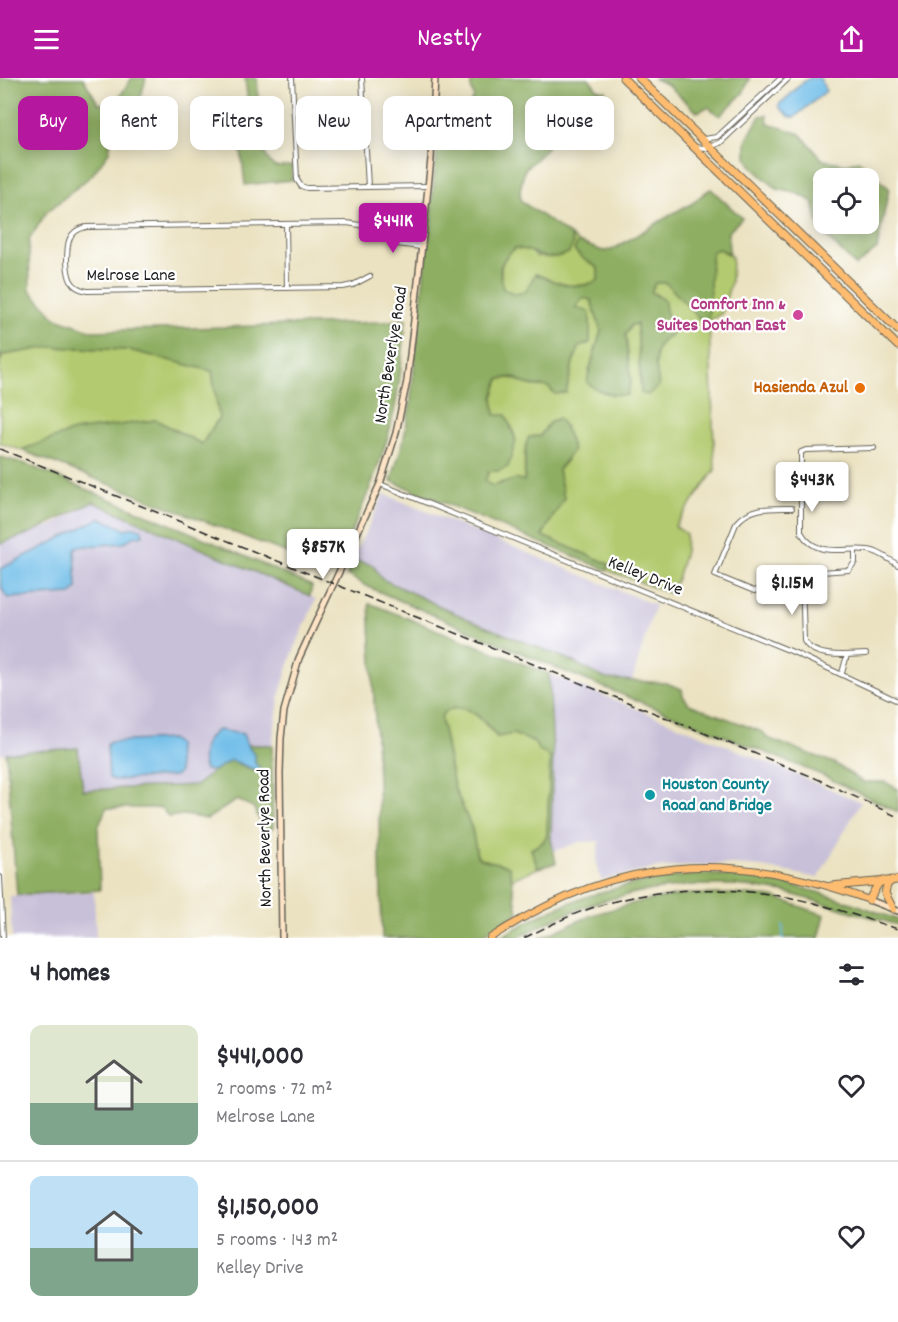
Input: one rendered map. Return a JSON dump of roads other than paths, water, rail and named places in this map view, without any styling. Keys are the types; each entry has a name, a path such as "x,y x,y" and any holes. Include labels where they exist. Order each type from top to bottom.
{"highway":[{"path":"623,78 898,346"},
{"path":"639,78 898,330"},
{"path":"831,886 892,880"},
{"path":"869,900 878,884 892,880"},
{"path":"892,880 887,885 885,893 896,910"}],"main road":[{"path":"490,938 560,898 607,881 643,872 691,867 742,868 795,876 869,900"}],"street":[{"path":"292,78 297,180 301,186 305,188 428,186"},
{"path":"362,78 368,187"},
{"name":"North Beverlye Road","path":"282,938 280,752 286,705 303,651 380,484 396,433 404,396 422,245 435,78"},
{"path":"702,139 712,140 717,137 781,78"},
{"path":"694,147 711,148 720,143 789,78"},
{"path":"720,143 720,156"},
{"name":"Melrose Lane","path":"370,276 346,287 84,291 75,287 69,279 67,247 73,233 86,227 351,223 398,240 422,245"},
{"path":"286,224 287,288"},
{"path":"874,448 801,452 801,529 803,535 823,550 872,550 898,565"},
{"name":"Kelley Drive","path":"380,484 842,673 898,701"},
{"path":"766,588 754,591 715,575 736,524 741,518 762,508 792,508"},
{"path":"855,550 855,562 849,570 807,573 802,577 804,643 831,655 867,654"},
{"path":"842,673 847,655"},
{"path":"0,877 3,938"},
{"path":"869,900 896,910"}],"water":[{"path":"810,78 820,78 826,91 795,117 790,117 779,107 779,104"},
{"path":"100,518 125,529 135,527 142,530 143,535 133,537 124,543 77,547 75,551 77,588 72,594 8,598 5,595 1,585 0,569"},
{"path":"218,730 243,734 255,756 255,763 260,769 258,771 231,760 213,771 205,770 204,747 213,733"},
{"path":"171,739 177,744 179,773 175,776 114,780 109,778 107,745 110,742"}],"waterway":[{"path":"783,925 783,938"}],"railway":[{"path":"0,449 813,777 898,817"},
{"path":"524,938 570,916 610,903 658,893 707,890 731,890 810,902 898,929"}],"place":[{"name":"Comfort Inn & Suites Dothan East","path":"798,315"},
{"name":"Hasienda Azul","path":"860,388"},
{"name":"Houston County Road and Bridge","path":"650,795"}]}
